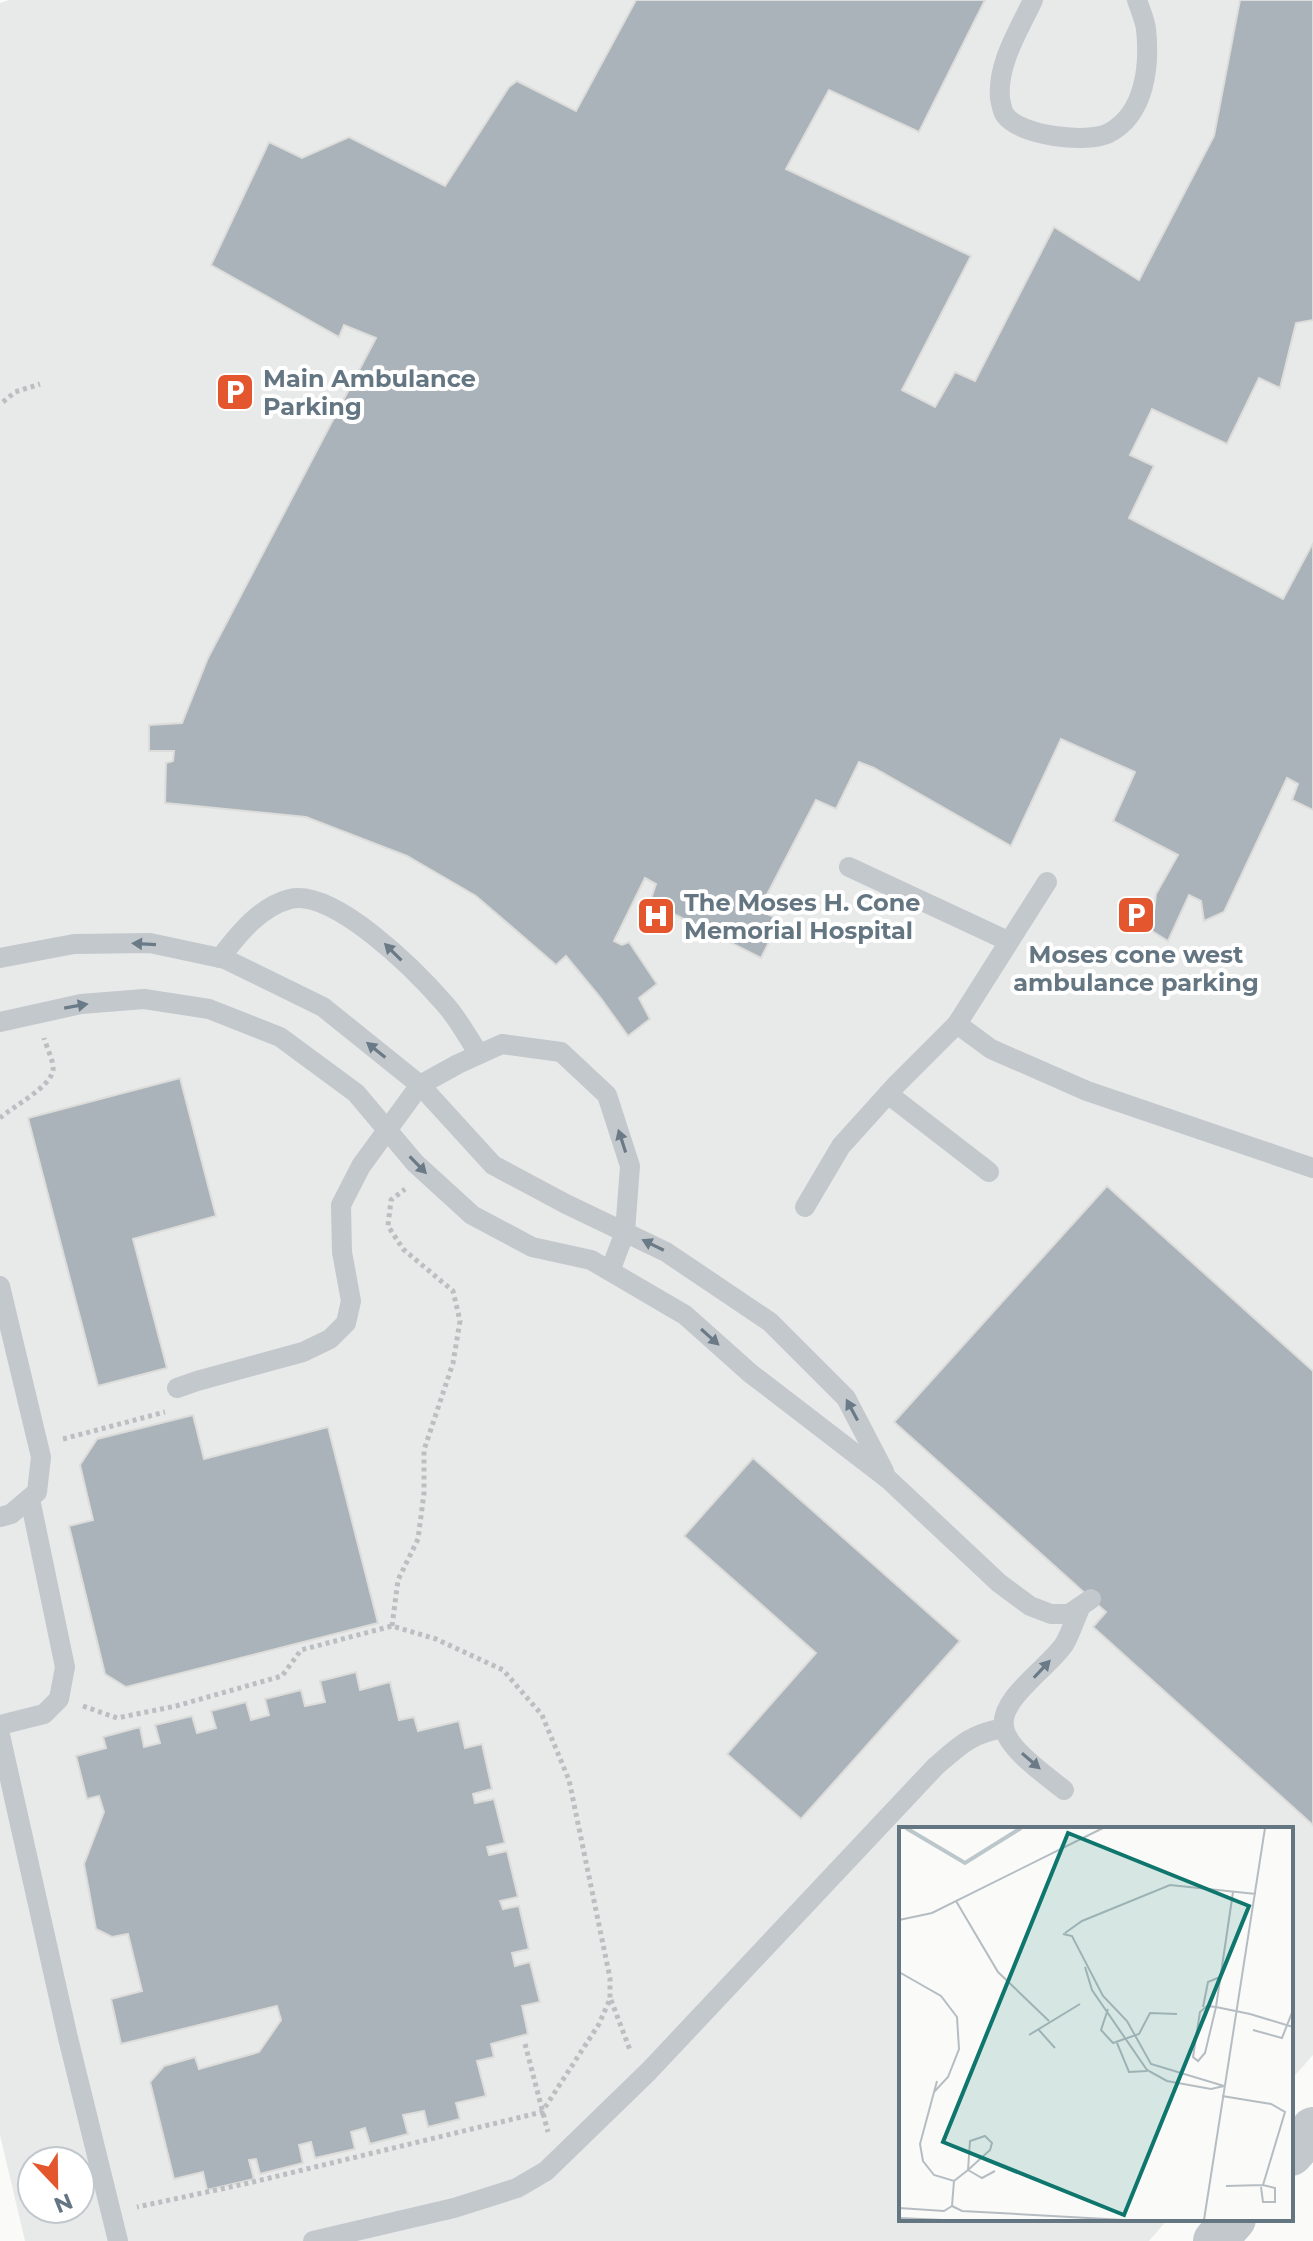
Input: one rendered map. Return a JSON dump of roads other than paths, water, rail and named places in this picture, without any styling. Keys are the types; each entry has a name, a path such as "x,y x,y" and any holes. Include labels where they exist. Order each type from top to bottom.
{"street":[{"path":"1293,2152 1313,2129"},
{"path":"1215,2241 1232,2221"}],"lane":[{"path":"1033,0 1002,66 1000,96 1004,114 1019,127 1069,139 1108,133 1132,114 1146,72 1146,27 1137,0"},
{"path":"849,867 1008,941"},
{"path":"805,1207 841,1146 957,1024 1047,882"},
{"path":"220,958 255,918 271,907 288,899 299,898 328,905 383,942 446,1005 479,1054"},
{"path":"0,958 74,944 150,943 220,958 323,1007 420,1085 493,1165 666,1252 770,1322 846,1398 888,1479"},
{"path":"0,1022 81,1004 144,999 209,1009 280,1037 356,1093 425,1173 472,1215 532,1247 591,1260 685,1315 750,1373 888,1479 999,1583 1030,1606 1051,1614 1069,1614 1085,1603 1065,1643 1014,1698 1006,1712 1004,1728 1014,1747 1064,1790"},
{"path":"957,1024 991,1049 1087,1091 1313,1168"},
{"path":"177,1388 303,1352 330,1339 346,1323 351,1301 342,1252 341,1205 361,1166 420,1085 502,1044 561,1052 607,1095 630,1166 625,1232 610,1271"},
{"path":"888,1094 989,1172"},
{"path":"0,1286 41,1457 37,1492 11,1514 0,1517"},
{"path":"0,1725 44,1714 59,1699 65,1667 30,1499"},
{"path":"313,2241 454,2208 517,2188 546,2171 641,2078 935,1767 961,1744 981,1732 1004,1728"},
{"path":"0,1735 68,2038 118,2241"}],"place":[{"name":"Main Ambulance Parking","path":"235,392"},
{"name":"Moses cone west ambulance parking","path":"1136,915"},
{"name":"The Moses H. Cone Memorial Hospital","path":"656,916"}]}
